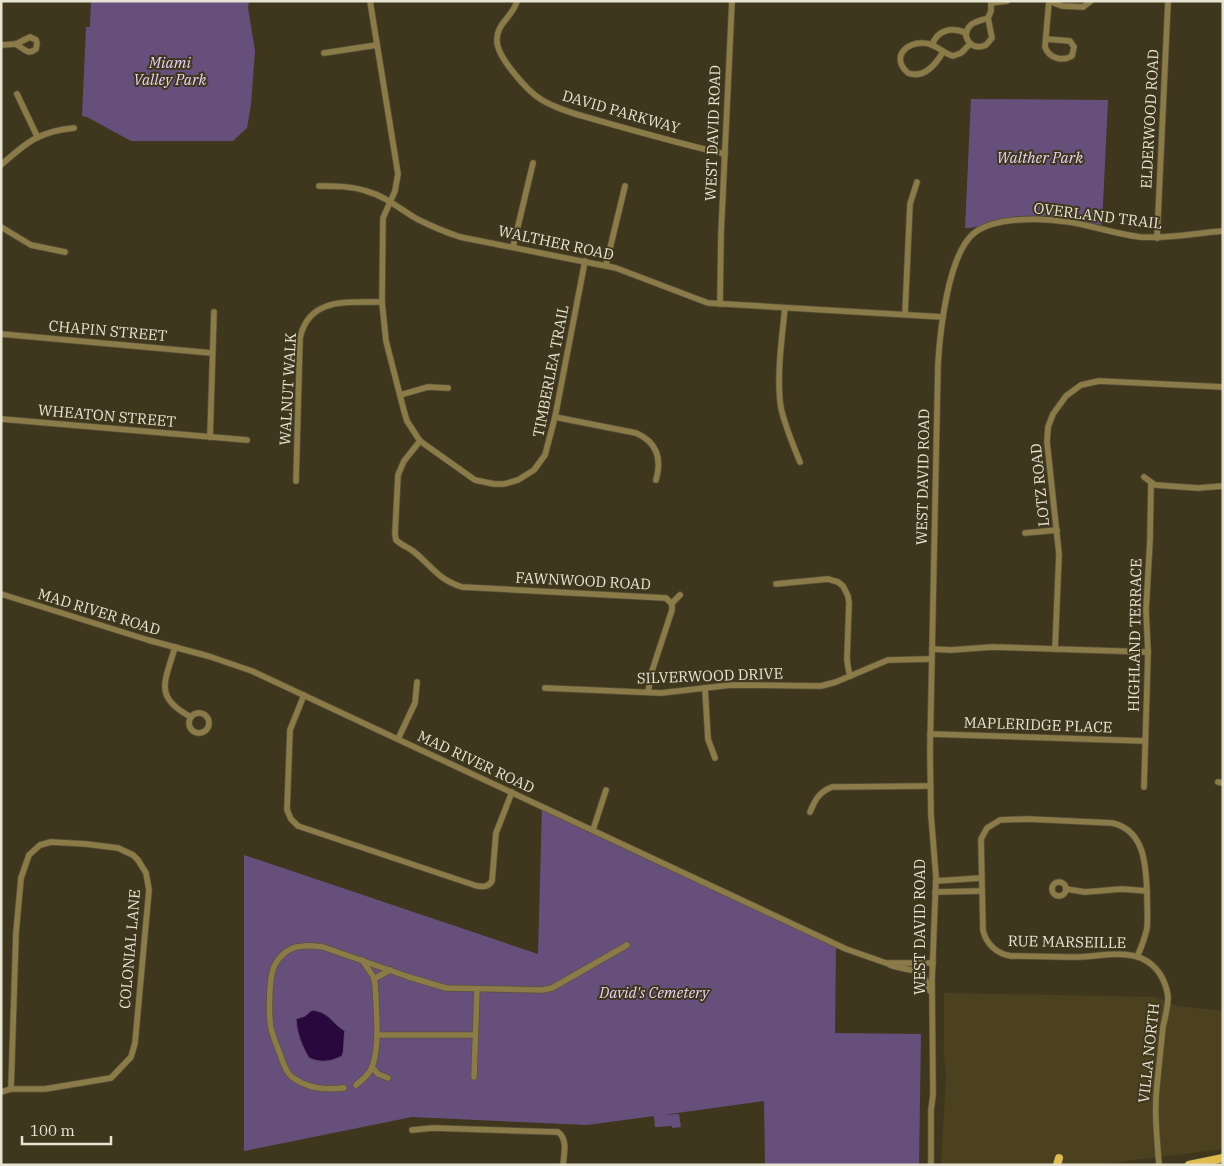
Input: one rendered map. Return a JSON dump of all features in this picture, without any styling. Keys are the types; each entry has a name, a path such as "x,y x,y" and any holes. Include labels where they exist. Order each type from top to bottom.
{"main road":[{"path":"1189,1165 1223,1158"}],"street":[{"name":"TIMBERLEA TRAIL","path":"370,1 398,165 397,182 384,218 382,231 382,302 386,341 407,421 420,441 475,480 484,483 504,484 525,476 540,463 549,447 585,261"},
{"name":"DAVID PARKWAY","path":"517,1 513,10 499,28 497,44 503,58 536,96 550,104 581,116 725,154"},
{"name":"WEST DAVID ROAD","path":"720,304 732,1"},
{"path":"988,18 970,25 966,33 970,44 982,47 990,42 992,33 988,18 991,2 1007,1"},
{"path":"1046,39 1070,41 1074,47 1072,56 1062,59 1050,55 1046,49 1046,39 1049,1 1062,6 1084,7 1091,1"},
{"name":"ELDERWOOD ROAD","path":"1158,238 1168,1"},
{"path":"932,45 935,37 944,31 956,29 966,33"},
{"path":"943,52 935,65 926,71 914,74 904,70 899,60 904,50 911,45 920,43 932,45 949,55 957,55 970,44"},
{"path":"1,45 16,44"},
{"path":"324,53 377,44"},
{"path":"17,94 37,136"},
{"path":"1,165 22,146 37,136 53,130 74,128"},
{"path":"513,247 533,163"},
{"path":"905,314 910,204 917,182"},
{"name":"WALTHER ROAD","path":"319,186 338,186 375,194 390,201 415,218 460,237 606,266 629,272 699,300 720,304"},
{"path":"606,266 624,186"},
{"name":"OVERLAND TRAIL","path":"943,317 960,252 975,233 985,227 1010,221 1044,220 1069,222 1138,236 1158,238 1223,231"},
{"path":"1,227 31,244 65,252"},
{"name":"WALNUT WALK","path":"296,481 300,338 304,325 314,313 328,305 382,302"},
{"path":"720,304 943,317"},
{"path":"785,308 780,360 780,398 785,422 800,462"},
{"path":"210,437 214,312"},
{"name":"WEST DAVID ROAD","path":"931,1165 933,963 936,881 930,786 930,734 938,364 943,317"},
{"name":"CHAPIN STREET","path":"1,334 212,353"},
{"name":"LOTZ ROAD","path":"1054,649 1059,569 1047,435 1053,414 1066,396 1081,386 1099,380 1223,387"},
{"path":"400,395 428,387 448,388"},
{"path":"555,417 643,436 654,446 658,456 656,480"},
{"name":"WHEATON STREET","path":"1,419 247,440"},
{"name":"FAWNWOOD ROAD","path":"420,441 404,461 398,475 395,538 399,544 413,551 436,574 458,585 470,588 662,597 672,603"},
{"path":"1144,478 1151,484 1198,488 1223,486"},
{"name":"HIGHLAND TERRACE","path":"1144,787 1148,652 1146,610 1151,484"},
{"path":"1025,533 1057,530"},
{"path":"776,584 828,579 838,582 843,586 848,596 847,659 850,676"},
{"name":"MAD RIVER ROAD","path":"1,594 237,666 304,695 867,958 886,963 933,963"},
{"path":"648,692 652,671 672,610 672,603 680,595"},
{"path":"932,649 951,650 992,647 1148,652"},
{"path":"174,648 166,678 165,694 177,709 191,717"},
{"name":"SILVERWOOD DRIVE","path":"545,688 674,692 743,685 820,686 836,682 888,660 932,659"},
{"path":"398,739 415,703 417,682"},
{"path":"705,688 708,739 715,758"},
{"path":"304,695 290,730 287,810 293,822 305,829 477,886 488,886 492,881 496,833 512,792"},
{"name":"MAPLERIDGE PLACE","path":"930,734 1145,741"},
{"path":"810,812 815,799 832,787 930,786"},
{"path":"593,830 606,790"},
{"name":"RUE MARSEILLE","path":"1028,819 1112,823 1121,826 1131,833 1140,844 1147,870 1147,929 1137,957 1116,955 1082,957 1011,956 995,950 985,938 981,878 980,839 987,828 997,821 1028,819"},
{"name":"COLONIAL LANE","path":"1,1092 11,1089 45,1089 88,1081 106,1080 111,1078 131,1058 135,1043 149,890 143,866 133,855 125,850 102,846 51,842 40,845 26,860 21,878 14,958 14,1052 11,1089"},
{"path":"936,881 981,878"},
{"path":"1066,889 1085,892 1147,891"},
{"path":"935,892 981,891"},
{"path":"344,1088 323,1090 291,1076 282,1060 271,1031 271,978 273,968 278,960 290,949 313,946 323,947 446,988 542,990 552,988 627,945"},
{"name":"VILLA NORTH","path":"1137,957 1146,961 1160,972 1168,998 1157,1086 1156,1146 1158,1165"},
{"path":"356,1085 369,1073 372,1066 377,1035 374,979 362,960"},
{"path":"886,963 896,967 917,970 922,973 927,980 933,998"},
{"path":"374,979 390,970"},
{"path":"474,1077 477,989"},
{"path":"377,1035 475,1035"},
{"path":"372,1066 378,1074 388,1078"},
{"path":"412,1130 433,1128 558,1132 564,1140 564,1165"}],"shaded area":[{"path":"944,993 1156,997 1177,1006 1223,1011 1223,1149 1105,1165 941,1165 946,1077"},
{"path":"312,1010 327,1015 345,1031 342,1056 326,1061 309,1058 300,1040 296,1019 305,1016"}],"green space":[{"name":"Miami Valley Park","path":"91,1 249,1 248,8 255,51 247,128 233,141 131,141 82,116 86,27 90,27"},
{"name":"Walther Park","path":"971,99 1108,100 1102,225 1054,217 1018,216 965,228"},
{"name":"David's Cemetery","path":"542,806 836,945 835,1033 921,1034 919,1165 765,1165 764,1101 663,1115 679,1114 681,1127 672,1128 672,1126 655,1127 654,1116 587,1125 412,1117 244,1151 244,855 538,954"}]}
